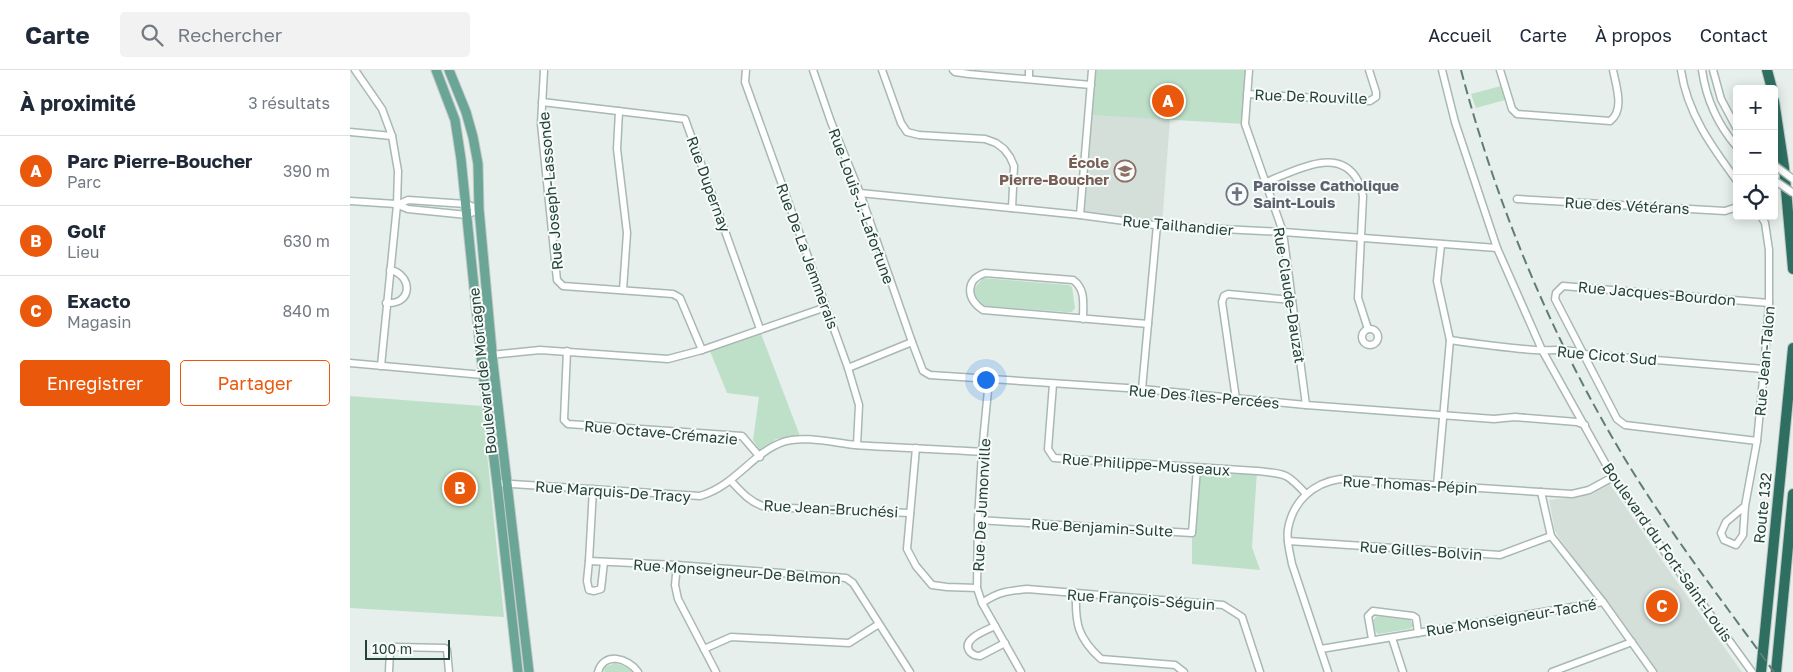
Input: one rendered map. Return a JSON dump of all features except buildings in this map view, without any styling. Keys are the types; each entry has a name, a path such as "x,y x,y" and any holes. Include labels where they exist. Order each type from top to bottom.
{"highway":[{"path":"1767,70 1771,85"},
{"path":"1778,127 1784,167 1793,269"},
{"name":"Route 132","path":"1755,672 1793,348"},
{"name":"Route 132","path":"1776,672 1793,494"},
{"path":"1787,556 1793,530"}],"main road":[{"name":"Boulevard de Mortagne","path":"436,70 455,120 462,159 480,356 497,483 518,672"},
{"name":"Boulevard de Mortagne","path":"449,70 474,137 478,164 479,209 492,355 529,672"}],"street":[{"path":"355,70 382,109 392,136 398,172 398,205 386,303 381,366"},
{"name":"Rue Joseph-Lassonde","path":"544,70 541,124 557,280 563,286 673,294 680,298 702,350"},
{"name":"Rue De La Jemmerais","path":"746,70 746,82 860,406 857,445"},
{"name":"Rue Louis-J.-Lafortune","path":"813,70 831,122 860,193 912,342"},
{"path":"882,70 902,124 907,132 985,139 996,143 1004,149 1014,166 1012,208"},
{"path":"953,70 954,72 968,74 1091,84"},
{"path":"1008,70 1008,78"},
{"path":"1028,80 1029,70"},
{"path":"1080,215 1092,70"},
{"name":"Rue Claude-Dauzat","path":"1250,70 1245,124 1283,232 1306,405"},
{"name":"Rue De Rouville","path":"1247,94 1370,101 1376,97 1376,92 1369,70"},
{"name":"Boulevard du Fort-Saint-Louis","path":"1442,70 1455,122 1497,248 1542,350 1613,477 1662,548 1755,672"},
{"path":"1500,70 1512,109 1516,114 1610,121 1616,116 1619,108 1613,70"},
{"path":"1681,70 1684,90 1698,124 1733,175"},
{"path":"1702,70 1706,91 1713,109 1733,141"},
{"path":"1713,70 1720,99 1733,122"},
{"name":"Rue Dupernay","path":"542,102 686,119 760,329"},
{"path":"619,111 618,149 627,233 623,290"},
{"path":"350,132 392,136"},
{"path":"1266,182 1320,162 1344,165 1358,180 1363,196 1358,298 1368,329"},
{"path":"1778,168 1793,179"},
{"path":"1778,183 1793,193"},
{"name":"Rue Tailhandier","path":"860,193 1080,215 1156,225 1283,232 1497,248"},
{"name":"Rue des Vétérans","path":"1517,199 1725,211 1733,208"},
{"path":"398,205 408,200 466,204 479,209"},
{"path":"350,202 398,205 408,209 467,215 479,209"},
{"name":"Rue Jean-Talon","path":"1745,506 1726,522 1721,533 1724,540 1736,544 1744,535 1745,506 1757,440 1769,303 1768,250 1766,224 1764,220"},
{"path":"1142,390 1156,225"},
{"path":"1437,486 1450,340 1437,281 1441,245"},
{"path":"386,303 402,301 406,294 404,276 397,271 390,270"},
{"path":"1083,319 1082,290 1073,280 985,273 974,280 970,288 971,299 982,310 1083,319 1148,324"},
{"name":"Rue Jacques-Bourdon","path":"1584,354 1555,299 1556,293 1563,286 1769,303"},
{"path":"1236,399 1222,302 1224,296 1228,294 1292,300"},
{"path":"480,356 540,350 668,359 702,350 826,307"},
{"name":"Rue Cicot Sud","path":"1450,340 1498,347 1573,350 1584,354 1764,369"},
{"path":"848,368 912,342"},
{"name":"Rue Des îles-Percées","path":"912,342 923,371 930,375 1142,390 1494,419 1515,417 1577,422 1584,425"},
{"name":"Rue Octave-Crémazie","path":"567,351 564,420 568,424 742,436 760,457"},
{"path":"1584,354 1617,419 1625,425 1757,440"},
{"path":"350,363 484,375"},
{"name":"Rue De Jumonville","path":"989,380 978,520 977,588 982,603 994,626 1021,672"},
{"name":"Rue Philippe-Musseaux","path":"1053,384 1048,449 1054,458 1285,474 1294,480 1306,494"},
{"name":"Rue Marquis-De Tracy","path":"497,483 700,496 711,493 731,481 773,447 784,442 798,440 982,452"},
{"path":"916,448 907,549 916,566 932,584 947,587 977,588"},
{"name":"Rue Benjamin-Sulte","path":"978,520 1192,533 1197,468"},
{"name":"Rue Thomas-Pépin","path":"1328,672 1292,564 1288,541 1288,530 1293,512 1306,494 1326,481 1340,479 1572,494 1589,490 1613,477"},
{"name":"Rue Jean-Bruchési","path":"731,481 746,497 765,507 910,513"},
{"path":"593,489 587,581 589,590 601,589 604,562"},
{"path":"1541,492 1552,536 1603,602 1653,672"},
{"name":"Rue Gilles-Bolvin","path":"1288,541 1500,555 1552,536"},
{"name":"Rue Monseigneur-De Belmon","path":"589,561 677,565 846,578 854,583 910,672"},
{"path":"677,565 675,585 678,599 716,672"},
{"name":"Rue François-Séguin","path":"982,603 995,594 1027,589 1223,605 1242,617 1260,672"},
{"path":"1076,594 1075,614 1079,630 1083,639 1101,659 1175,665 1184,672"},
{"name":"Rue Monseigneur-Taché","path":"1321,648 1372,639 1392,638 1603,602"},
{"name":"Rue Monseigneur-Taché","path":"1372,639 1368,616 1373,612 1413,616 1416,618 1418,633"},
{"path":"704,649 730,637 849,643 879,624"},
{"path":"994,626 972,638 968,648 970,652 980,656 1004,644"},
{"path":"1392,638 1403,672"},
{"path":"1552,672 1632,642"},
{"path":"389,672 390,651 394,647 445,648 447,650 449,672"},
{"path":"598,672 600,667 607,661 618,658 632,664 638,672"}],"shaded area":[{"name":"École Pierre-Boucher","path":"1089,115 1170,119 1162,226 1080,215"},
{"path":"1609,483 1742,672 1658,672 1560,539 1555,531 1549,500 1591,492"}],"green space":[{"path":"1092,70 1249,70 1245,124 1089,115"},
{"path":"1501,86 1505,100 1476,108 1471,94"},
{"path":"983,278 1069,285 1072,287 1075,308 1072,312 1066,312 986,306 977,300 974,289"},
{"path":"760,331 800,436 776,439 760,451 753,440 759,397 727,393 710,351"},
{"path":"350,396 482,406 504,617 350,608"},
{"path":"1197,468 1257,471 1252,547 1260,570 1192,564 1192,533"},
{"path":"1377,616 1410,620 1414,626 1409,629 1378,634 1375,631 1373,620"},
{"path":"615,663 628,667 633,672 604,672 605,667"}],"railway":[{"path":"1461,70 1475,120 1508,217 1547,312 1570,359 1619,449 1655,506 1774,672"}],"place":[{"name":"Parc Pierre-Boucher","path":"1168,101"},
{"name":"École Pierre-Boucher","path":"1125,171"},
{"name":"Paroisse Catholique Saint-Louis","path":"1237,194"},
{"name":"Golf","path":"460,488"},
{"name":"Exacto","path":"1662,606"}]}
